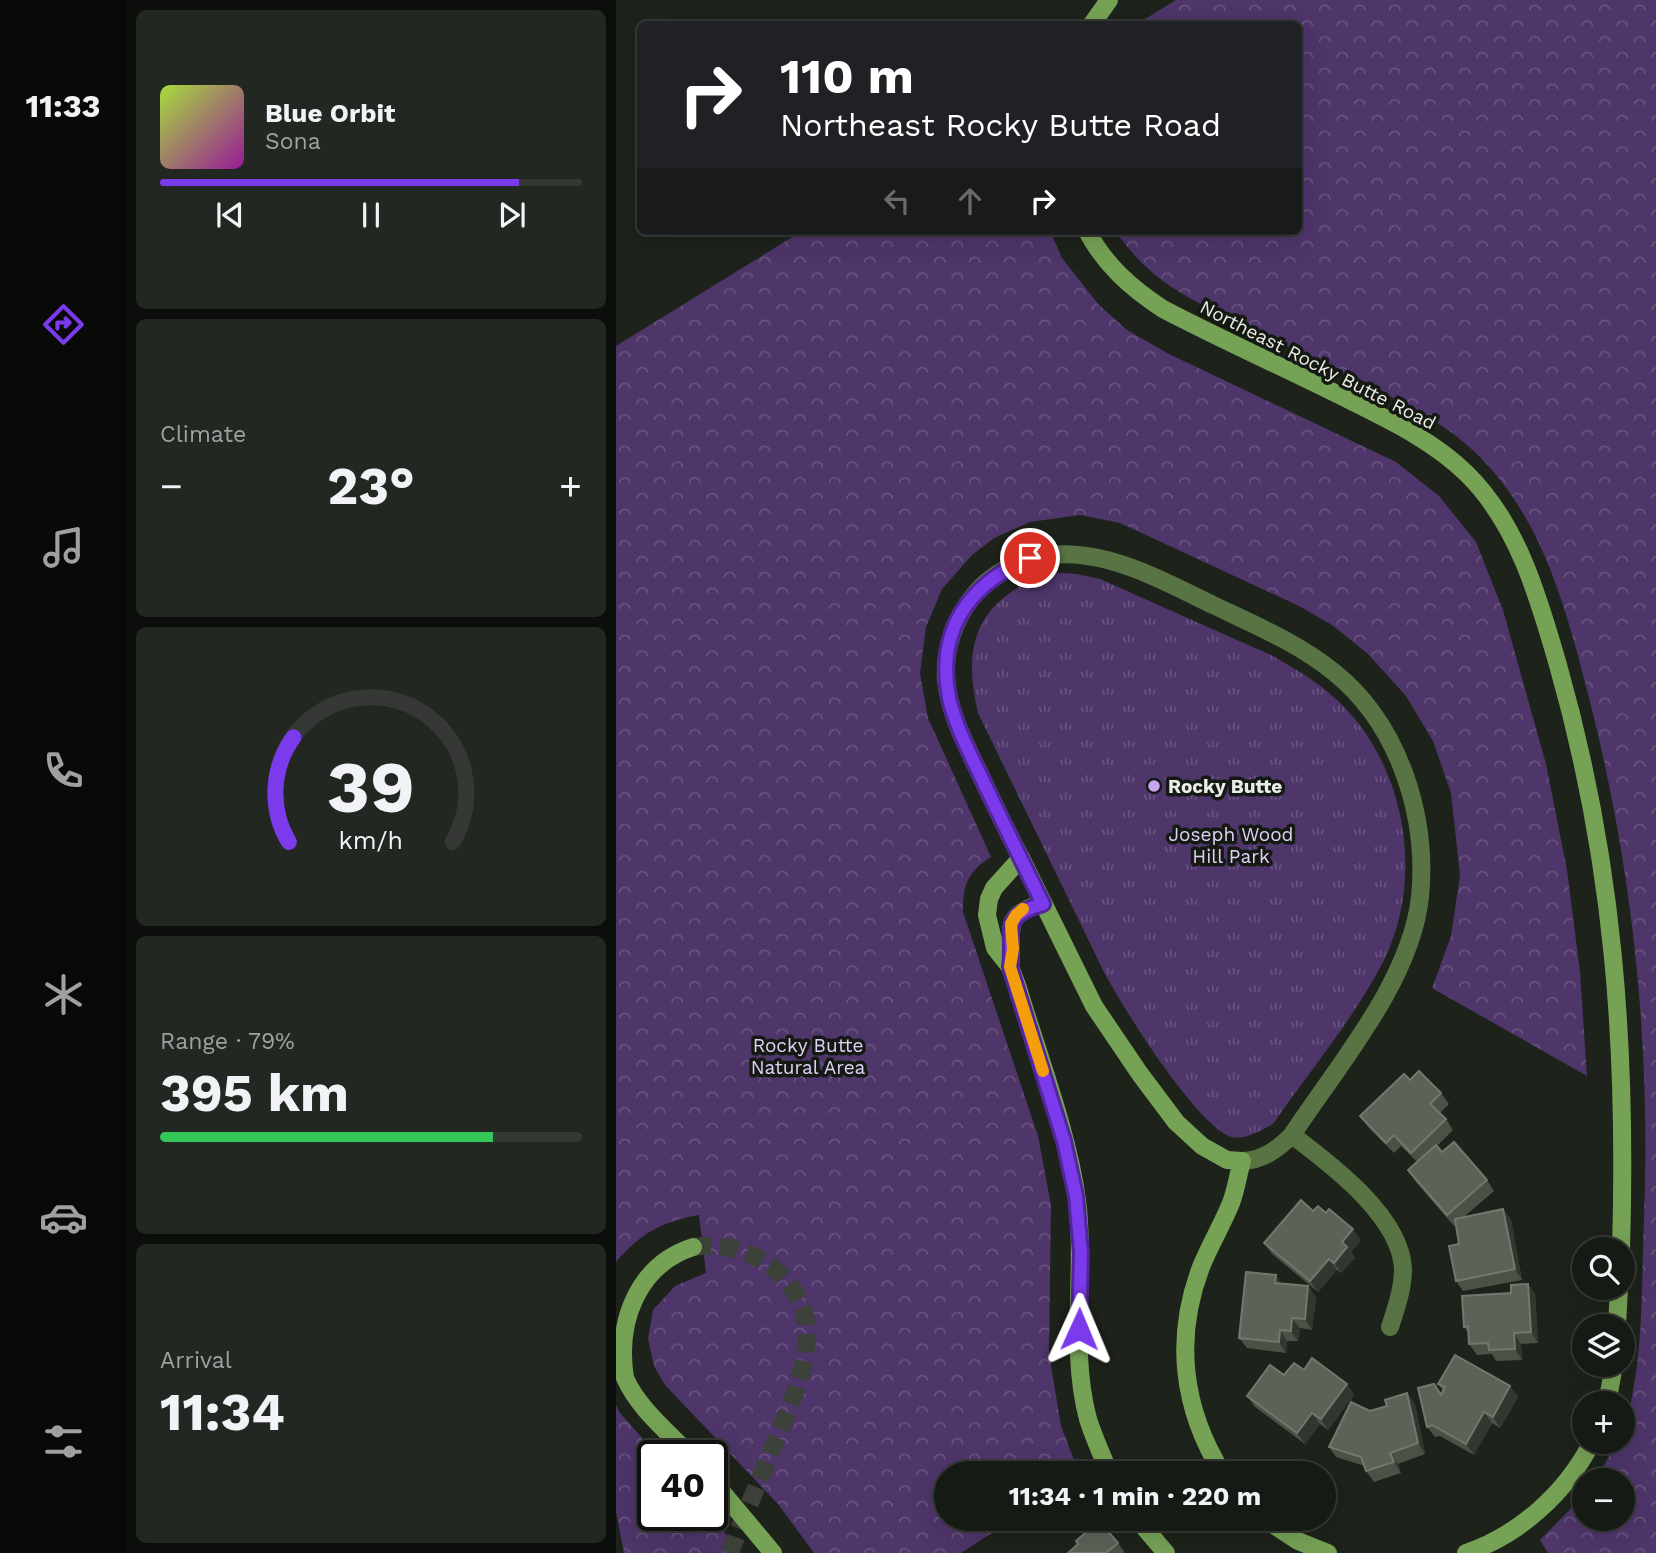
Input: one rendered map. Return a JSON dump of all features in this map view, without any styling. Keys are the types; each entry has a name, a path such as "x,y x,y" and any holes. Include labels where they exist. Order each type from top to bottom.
{"street":[{"path":"1094,21 1109,0"},
{"name":"Northeast Rocky Butte Road","path":"1090,235 1115,272 1163,309 1403,427 1435,447 1482,490 1519,551 1550,637 1568,699 1604,872 1622,1056 1621,1237"},
{"path":"1074,553 1111,561 1205,601 1288,642 1336,674 1357,695 1390,742 1410,793 1421,848 1420,901 1413,933 1392,982 1292,1135 1277,1150 1264,1157 1242,1161 1227,1160 1202,1146 1176,1122 1110,1033 1082,983 1021,858 962,735 950,699 946,679 950,639 957,621 979,588 1008,567 1030,558 1074,553"},
{"path":"1021,858 994,888 987,915 995,948 1010,967 1071,1168 1079,1222 1079,1329 1083,1392 1088,1418 1105,1461"},
{"path":"1010,967 1013,949 1011,924 1023,909 1043,904"},
{"path":"1292,1135 1349,1182 1369,1203 1393,1237 1403,1266 1402,1286 1390,1326"},
{"path":"1215,1461 1203,1440 1190,1403 1185,1359 1186,1331 1197,1280 1232,1200 1242,1161"},
{"path":"676,1440 632,1391 621,1362 618,1330 628,1300 645,1275 666,1259 693,1247"},
{"path":"1465,1553 1510,1532 1543,1506 1574,1471 1585,1454"},
{"path":"728,1499 773,1553"},
{"path":"1147,1531 1166,1553"},
{"path":"1283,1531 1298,1541 1328,1553"}],"green space":[{"path":"1176,0 1656,0 1656,1553 1548,1553 1540,1540 1572,1507 1572,1531 1635,1531 1635,1468 1603,1468 1610,1454 1635,1454 1635,1391 1633,1391 1642,1291 1645,1151 1641,1018 1627,886 1616,820 1603,755 1569,623 1545,558 1513,497 1492,470 1467,445 1441,425 1399,401 1172,288 1143,264 1118,235 1302,235 1302,21 1142,21"},
{"name":"Rocky Butte Natural Area","path":"796,235 1052,235 1062,258 1099,305 1127,330 1169,354 1396,462 1439,496 1476,542 1503,610 1546,764 1567,870 1580,972 1587,1076 1432,988 1451,936 1460,875 1451,793 1433,741 1406,696 1368,654 1332,625 1299,606 1120,523 1080,515 1030,522 994,538 972,555 942,589 926,627 920,673 928,718 991,857 976,868 968,880 963,912 1038,1136 1051,1205 1049,1354 1061,1426 1074,1461 934,1461 934,1531 995,1531 961,1553 814,1553 778,1504 728,1451 728,1440 717,1440 665,1385 654,1366 648,1339 653,1310 675,1286 706,1273 699,1215 653,1230 634,1243 616,1262 616,346"},
{"name":"Joseph Wood Hill Park","path":"1048,572 1100,579 1273,656 1302,673 1338,701 1367,735 1383,764 1395,796 1403,830 1405,864 1403,898 1396,931 1372,983 1345,1024 1273,1124 1254,1134 1232,1137 1217,1129 1181,1090 1143,1036 1104,972 978,713 972,664 974,644 981,626 991,610 1006,596"},
{"path":"616,1405 644,1440 637,1440 637,1531 723,1531 741,1553 624,1553 616,1512"}],"building":[{"path":"1419,1071 1441,1093 1430,1104 1446,1119 1411,1153 1394,1135 1386,1143 1360,1116 1404,1074 1410,1080"},
{"path":"1454,1142 1487,1180 1447,1215 1408,1170 1436,1145 1442,1152"},
{"path":"1301,1200 1313,1211 1318,1206 1326,1213 1329,1209 1353,1229 1342,1242 1347,1247 1334,1263 1329,1259 1310,1281 1264,1243"},
{"path":"1503,1209 1515,1269 1456,1281 1449,1246 1459,1244 1455,1219"},
{"path":"1246,1272 1276,1275 1275,1283 1308,1286 1305,1319 1292,1318 1291,1331 1280,1330 1279,1342 1239,1338"},
{"path":"1528,1284 1531,1332 1514,1333 1515,1349 1489,1350 1488,1343 1469,1344 1468,1326 1464,1327 1462,1296 1511,1293 1511,1285"},
{"path":"1455,1355 1510,1386 1493,1417 1484,1412 1466,1444 1432,1425 1427,1427 1418,1388 1434,1384 1441,1395 1445,1387 1438,1384"},
{"path":"1312,1358 1347,1384 1321,1419 1312,1413 1297,1433 1247,1396 1270,1365 1284,1375 1294,1363 1304,1370"},
{"path":"1407,1393 1418,1443 1390,1453 1394,1462 1366,1471 1361,1457 1329,1447 1351,1402 1370,1411 1387,1406 1385,1400"},
{"path":"1088,1531 1108,1531 1118,1543 1106,1553 1068,1553 1078,1544 1076,1541"}],"tunnel":[{"path":"693,1247 733,1248 769,1265 793,1290 806,1321 805,1355 797,1387 730,1553"}],"slow traffic":[{"path":"1023,909 1011,924 1013,949 1010,967 1043,1071"}],"place":[{"name":"Rocky Butte","path":"1154,786"}],"route":[{"path":"1030,558 993,577 979,588 967,603 950,639 946,679 954,716 962,735 1043,904 1023,909 1011,924 1013,949 1010,967 1071,1168 1081,1253 1079,1329"}]}
